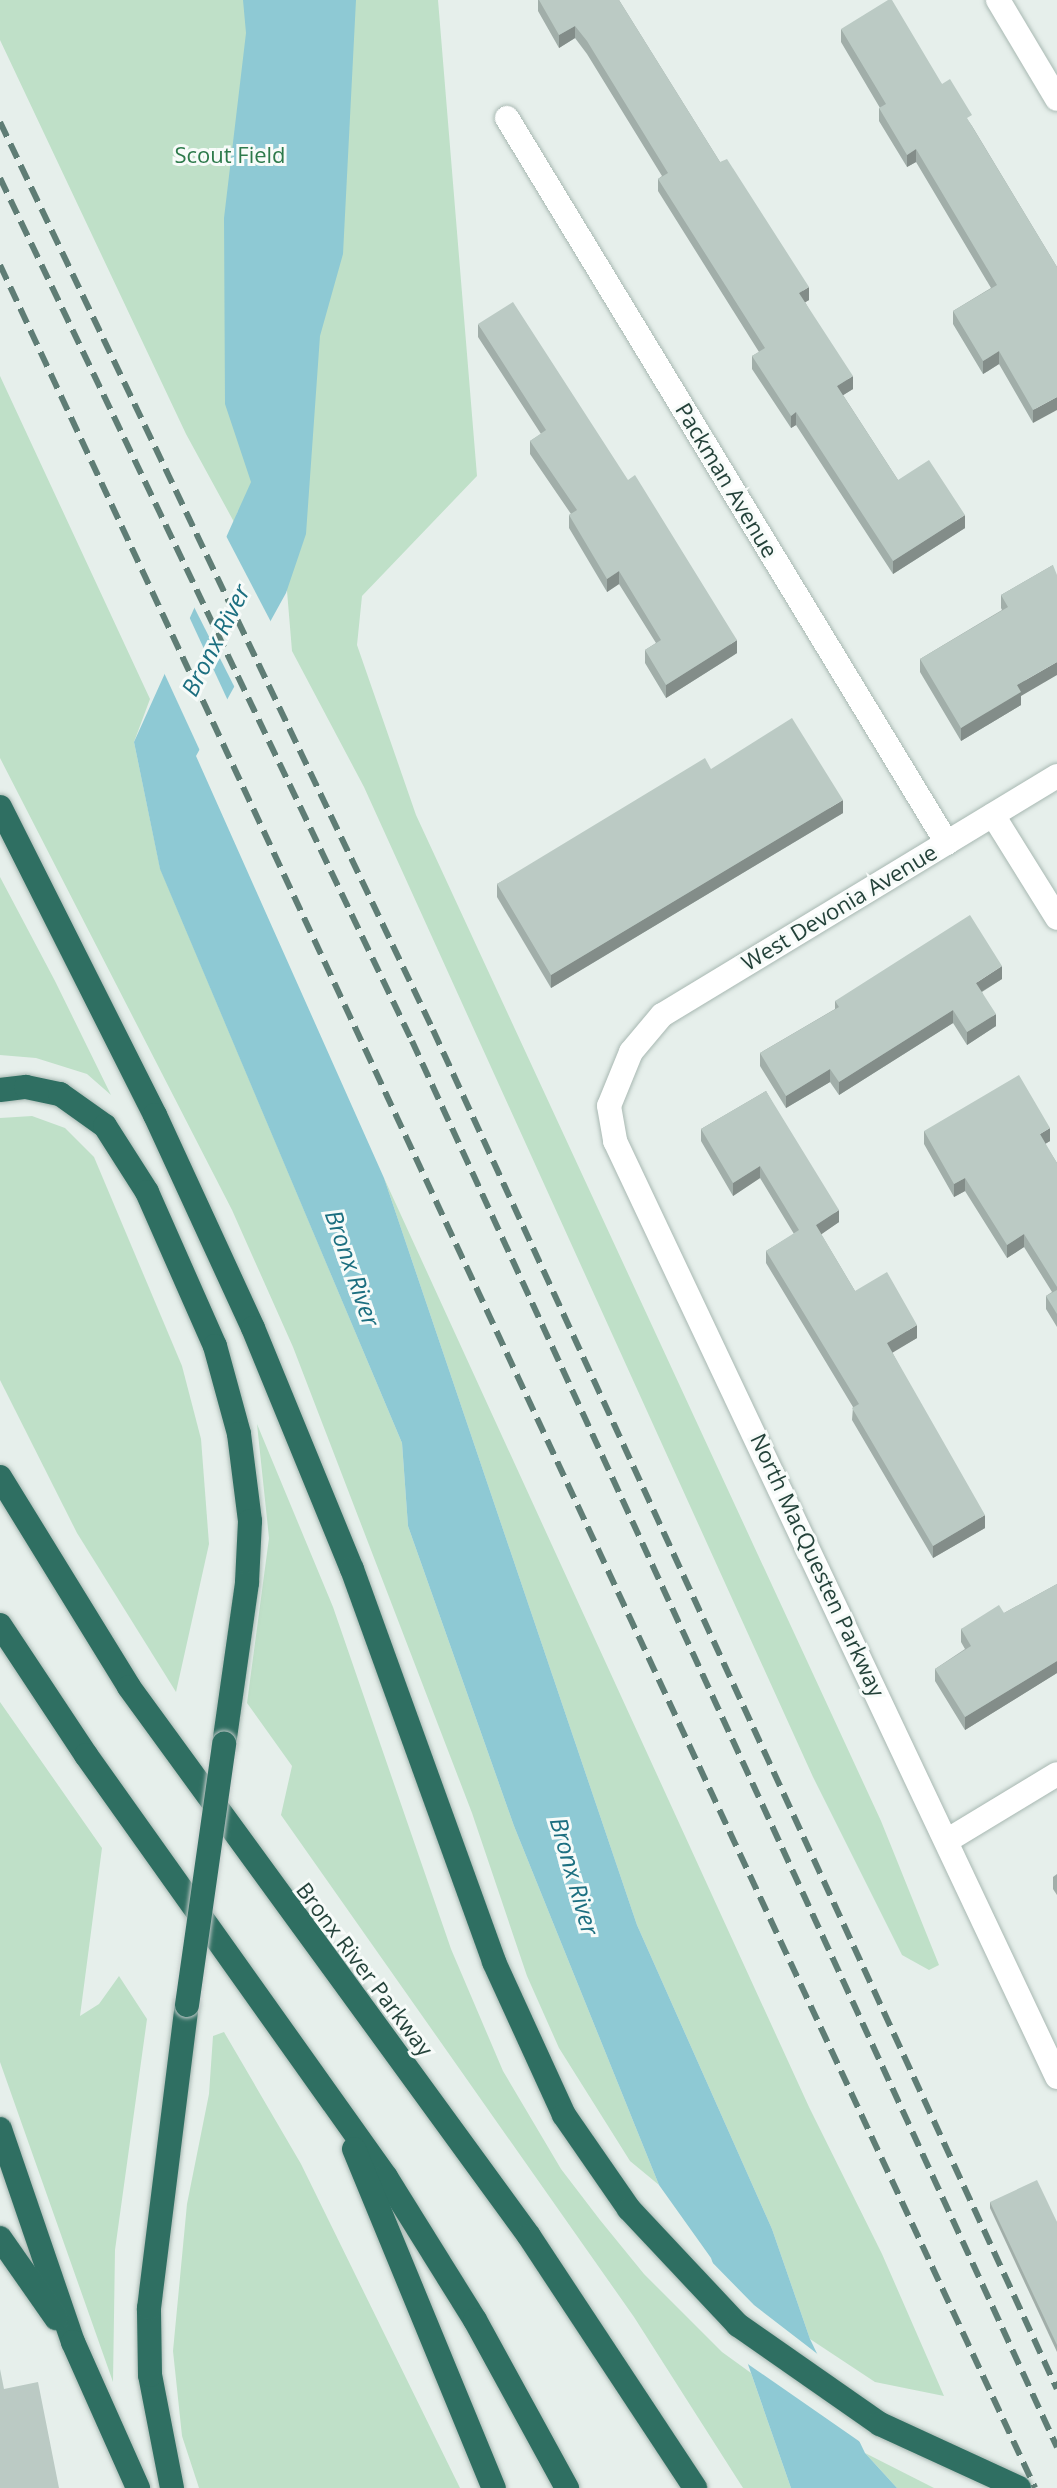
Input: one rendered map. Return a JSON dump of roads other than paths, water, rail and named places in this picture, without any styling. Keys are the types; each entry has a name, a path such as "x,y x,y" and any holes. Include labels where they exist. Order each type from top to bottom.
{"highway":[{"path":"0,807 85,969 253,1328 352,1569 503,1985 536,2061 594,2161 661,2247 738,2325 880,2424 1019,2488"},
{"path":"0,1090 26,1087 60,1094 105,1126 142,1182 215,1346 239,1434 250,1521 245,1599 187,2005 149,2308 152,2389 172,2488"},
{"name":"Bronx River Parkway","path":"0,1477 129,1687 529,2236 695,2488"},
{"path":"0,1625 94,1767 335,2103 475,2320 567,2488"},
{"path":"335,2103 494,2488"},
{"path":"0,2129 73,2342 138,2488"},
{"path":"0,2238 73,2342"}],"street":[{"path":"998,0 1057,99"},
{"name":"Packman Avenue","path":"507,118 947,843"},
{"name":"West Devonia Avenue","path":"631,1052 662,1015 1057,776"},
{"path":"993,815 1057,918"},
{"name":"North MacQuesten Parkway","path":"631,1052 609,1106 615,1141 948,1840 1057,2077"},
{"path":"948,1840 1057,1774"}],"water":[{"name":"Bronx River","path":"243,0 356,0 343,254 320,336 306,534 286,593 196,756 384,1178 637,1925 772,2229 810,2339 865,2453 897,2488 791,2488 711,2258 659,2185 514,1826 408,1526 402,1443 160,869 134,742 251,482 225,404 224,218 246,33"}],"railway":[{"path":"0,122 433,1030 1057,2389"},
{"path":"0,178 412,1041 1057,2447"},
{"path":"0,265 1035,2488"}],"park label":[{"name":"Scout Field","path":"230,155"}]}
